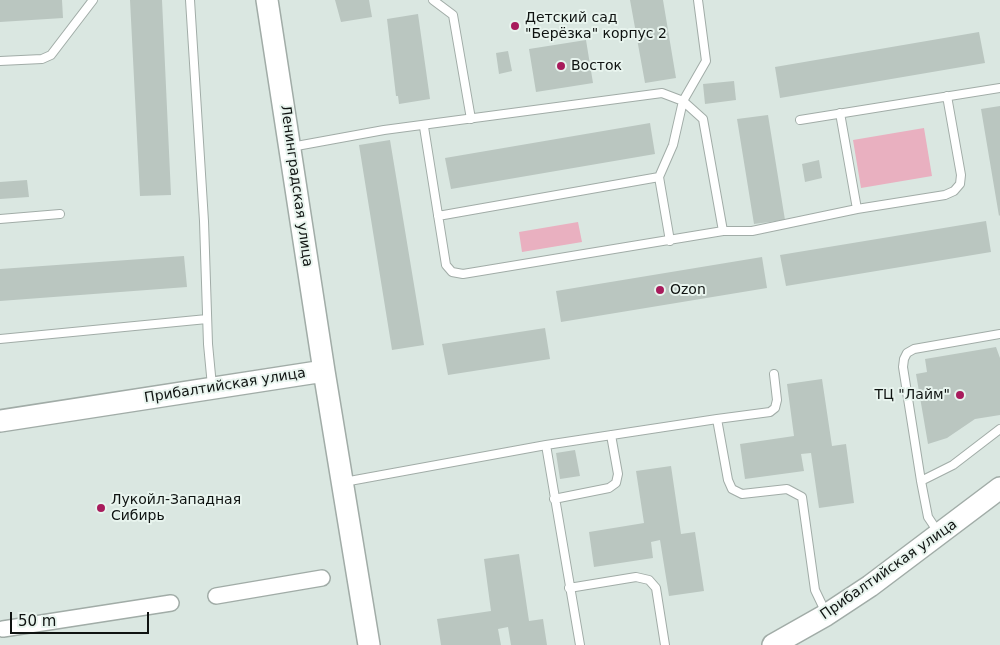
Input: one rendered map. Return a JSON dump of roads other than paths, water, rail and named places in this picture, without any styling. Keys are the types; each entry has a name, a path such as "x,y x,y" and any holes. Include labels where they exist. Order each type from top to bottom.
{"street":[{"name":"Ленинградская улица","path":"267,0 324,371"},
{"name":"Прибалтийская улица","path":"0,421 324,371 369,645"},
{"name":"Прибалтийская улица","path":"773,645 826,615 898,567 1000,488"},
{"path":"216,596 322,578"},
{"path":"3,629 171,603"}],"lane":[{"path":"0,61 42,59 51,55 93,0"},
{"path":"190,0 204,221 207,319 213,388"},
{"path":"432,0 452,15 471,119"},
{"path":"670,241 659,178 673,145 683,101 702,71 706,61 698,0"},
{"path":"800,120 1000,88"},
{"path":"291,147 384,130 424,127 648,94 662,94 683,101 703,119 723,231"},
{"path":"424,127 446,265 452,272 463,274 723,231 752,231 857,209 944,195 954,191 960,184 961,175 947,96"},
{"path":"840,113 857,209"},
{"path":"438,216 659,178"},
{"path":"0,219 60,214"},
{"path":"0,339 207,319"},
{"path":"940,535 928,517 921,481 903,367 907,353 914,349 1000,334"},
{"path":"342,482 546,445 770,412 775,408 777,400 774,374"},
{"path":"718,419 728,480 732,489 742,494 787,489 802,497 815,590 826,615"},
{"path":"921,481 953,465 1000,429"},
{"path":"554,499 609,488 616,483 618,474 611,435"},
{"path":"546,445 580,645"},
{"path":"569,588 636,577 649,580 656,588 665,645"}],"place":[{"name":"Детский сад \"Берёзка\" корпус 2","path":"515,26"},
{"name":"Восток","path":"561,66"},
{"name":"Ozon","path":"660,290"},
{"name":"ТЦ \"Лайм\"","path":"960,395"},
{"name":"Лукойл-Западная Сибирь","path":"101,508"}]}
